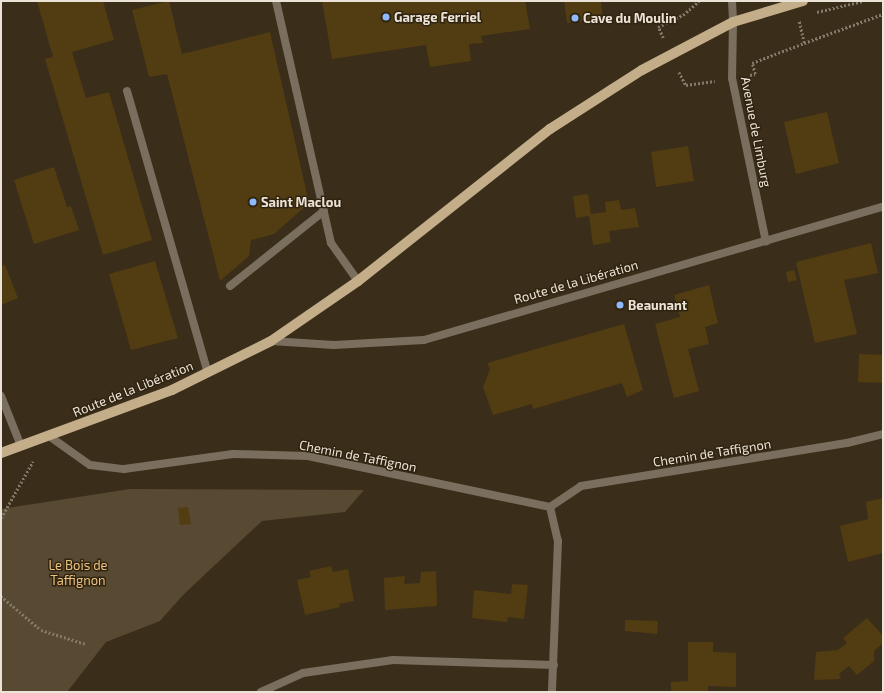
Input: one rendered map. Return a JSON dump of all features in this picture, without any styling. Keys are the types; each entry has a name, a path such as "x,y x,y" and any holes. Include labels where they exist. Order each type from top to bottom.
{"main road":[{"name":"Route de la Libération","path":"1,453 172,390 272,341 358,281 550,130 642,70 733,22 799,2"}],"street":[{"path":"276,1 331,242 358,281"},
{"name":"Avenue de Limburg","path":"732,1 732,78 766,242"},
{"path":"127,91 208,372"},
{"name":"Route de la Libération","path":"272,341 334,345 424,340 883,207"},
{"path":"230,286 324,211"},
{"path":"1,396 21,446"},
{"name":"Chemin de Taffignon","path":"49,436 90,465 124,469 233,454 308,456 550,507 581,486 847,443 883,434"},
{"path":"550,507 558,541 552,692"},
{"path":"261,692 303,673 393,660 554,665"}],"path":[{"path":"799,2 818,13 863,1"},
{"path":"804,43 883,14"},
{"path":"1,518 49,436"},
{"path":"1,596 41,630 86,644"}],"green space":[{"name":"Le Bois de Taffignon","path":"130,489 364,490 345,512 262,521 183,595 160,621 106,642 67,692 1,692 1,509"}],"building":[{"path":"37,1 103,1 114,40 72,52 86,98 109,92 152,240 103,255 45,59 53,57"},
{"path":"169,1 182,54 270,32 309,203 274,234 251,240 249,256 220,281 167,74 149,77 132,10"},
{"path":"322,1 525,1 530,29 481,36 483,43 469,44 471,61 430,67 426,45 332,59"},
{"path":"564,1 601,1 603,19 567,23"},
{"path":"827,112 839,163 796,174 784,122"},
{"path":"688,146 694,181 656,187 651,152"},
{"path":"54,167 67,207 71,206 79,230 34,244 14,180"},
{"path":"588,194 591,214 606,212 605,202 619,200 621,210 635,208 639,227 609,231 611,242 593,245 589,216 576,218 573,196"},
{"path":"871,243 878,273 844,280 857,334 815,343 796,262"},
{"path":"155,261 178,338 131,350 109,274"},
{"path":"5,265 18,298 1,305 1,267"},
{"path":"794,270 797,280 788,282 786,272"},
{"path":"709,285 718,323 705,327 709,344 688,349 699,391 674,398 655,324 680,317 674,295"},
{"path":"624,324 643,390 627,397 622,383 533,409 532,404 493,415 483,387 490,369 487,363"},
{"path":"859,354 883,355 883,383 858,382"},
{"path":"883,498 883,553 848,562 840,526 868,519 866,502"},
{"path":"188,507 191,524 180,525 178,508"},
{"path":"331,566 333,572 348,569 354,601 339,604 340,607 305,615 297,580 311,577 309,571"},
{"path":"436,571 437,606 385,610 384,578 405,576 404,584 420,583 421,572"},
{"path":"512,584 528,585 524,619 508,617 507,622 472,618 474,590 511,594"},
{"path":"867,618 883,636 883,643 874,651 874,661 857,675 849,666 839,674 841,679 814,680 816,652 838,650 847,643 843,638"},
{"path":"625,620 658,621 657,634 625,631"},
{"path":"688,642 713,642 713,652 736,653 736,687 708,686 708,692 671,692 671,682 688,681"}],"place":[{"name":"Garage Ferriel","path":"386,17"},
{"name":"Cave du Moulin","path":"575,18"},
{"name":"Saint Maclou","path":"253,202"},
{"name":"Beaunant","path":"620,305"}]}
